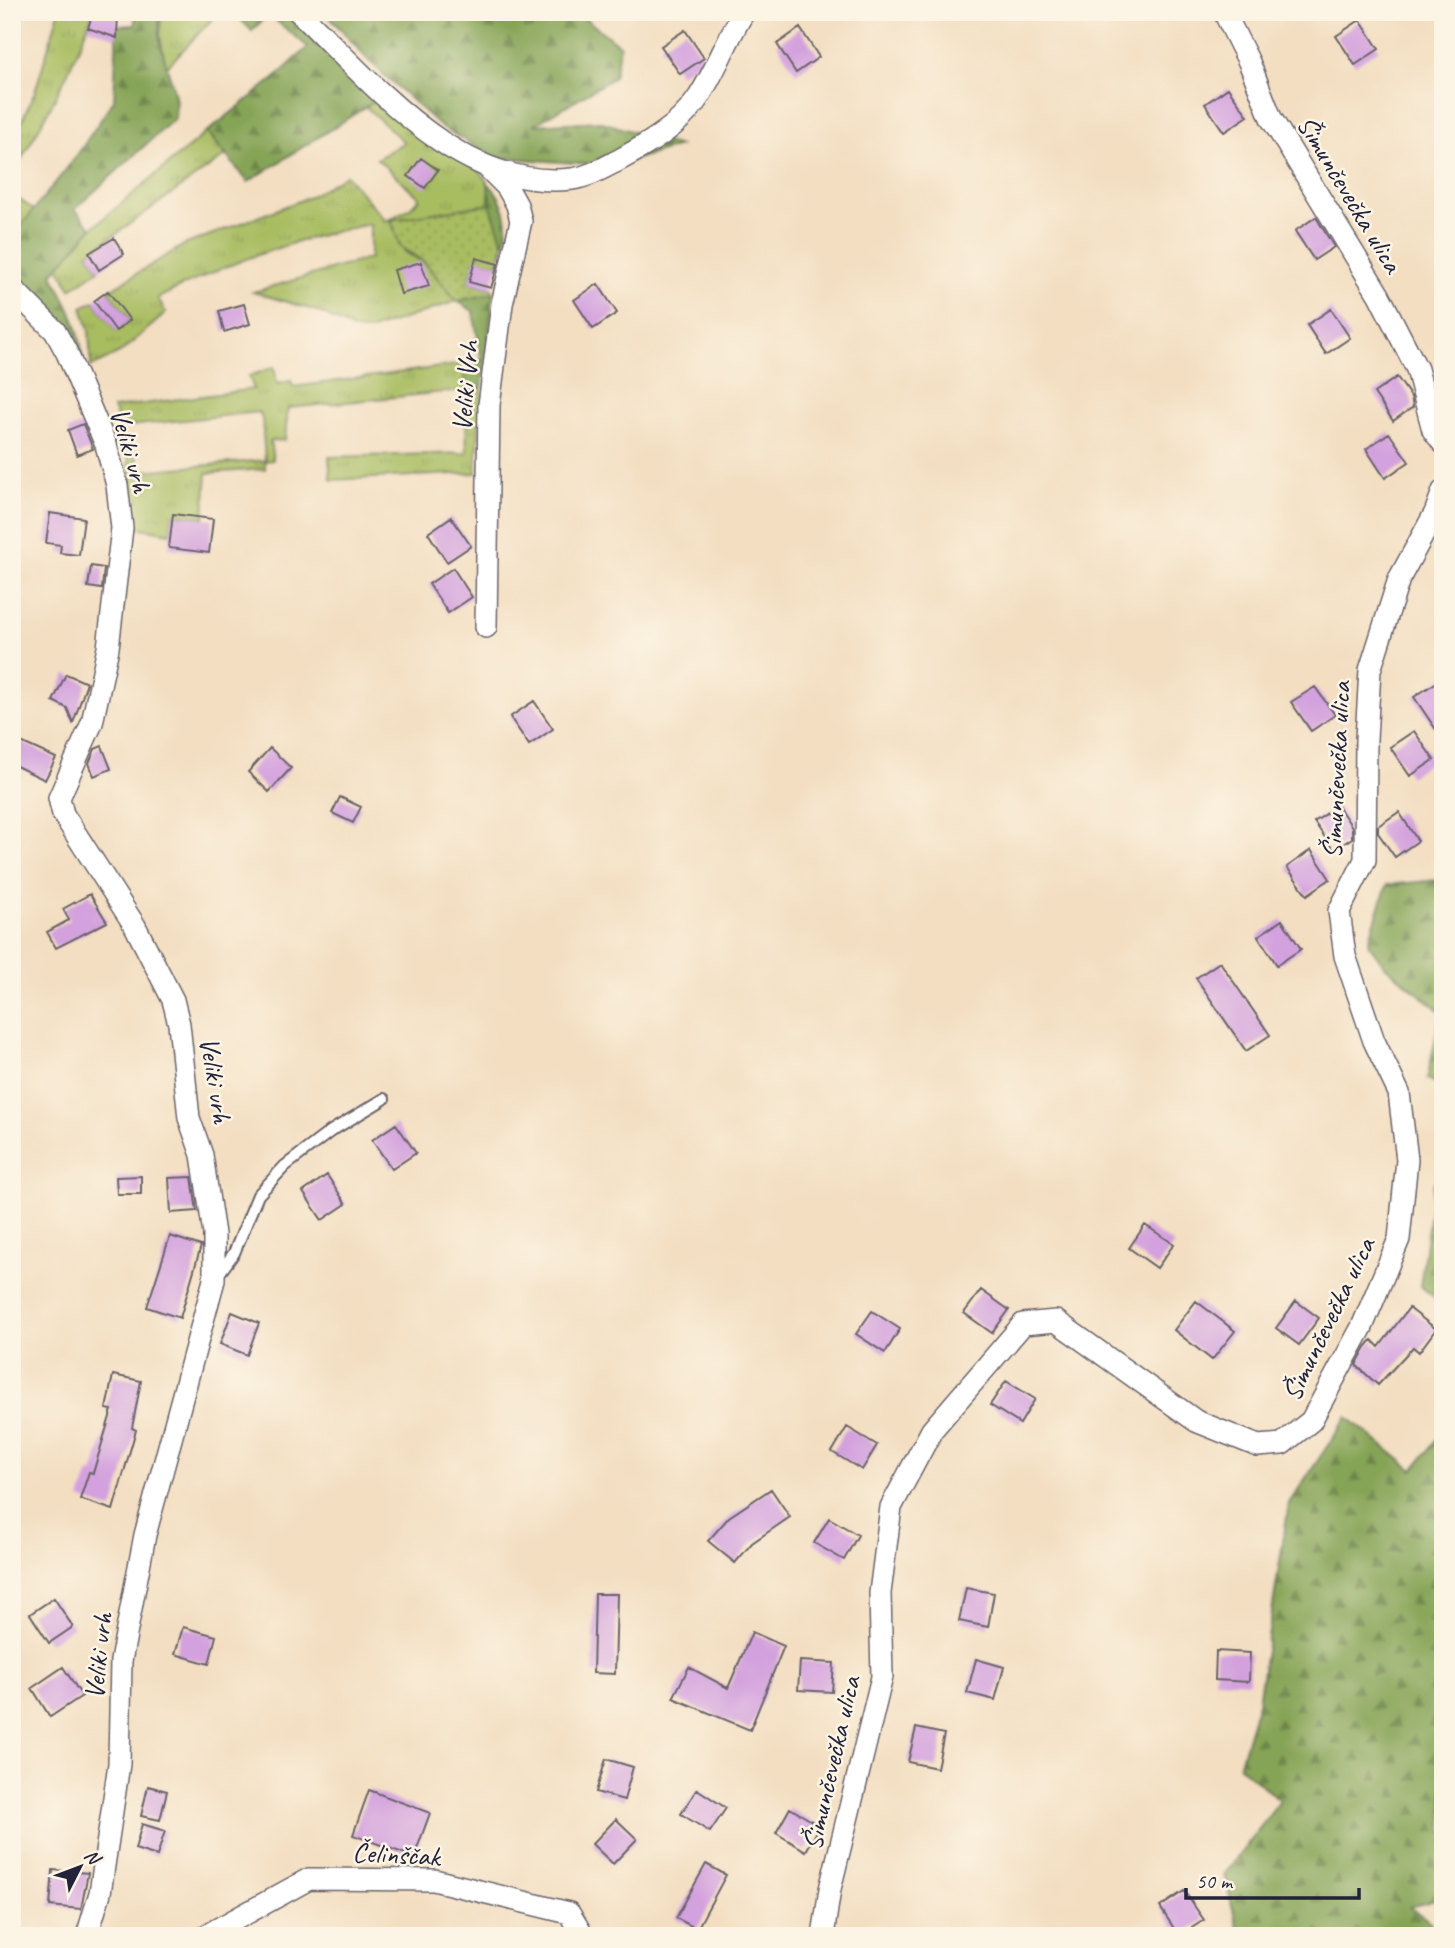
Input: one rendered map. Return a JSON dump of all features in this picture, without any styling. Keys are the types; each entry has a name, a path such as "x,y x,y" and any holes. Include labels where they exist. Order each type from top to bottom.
{"street":[{"path":"299,12 398,106 461,155 538,180 573,179 594,173 650,143 677,123 697,101 744,12"},
{"name":"Šimunčevečka ulica","path":"1224,12 1249,62 1270,118 1379,295 1411,357 1417,369 1433,430 1443,443"},
{"name":"Veliki Vrh","path":"485,165 507,187 517,205 521,221 502,304 488,405 486,627"},
{"name":"Veliki vrh","path":"12,288 55,331 67,353 106,444 117,485 122,528 108,648 92,723 59,798 63,814 135,926 173,1000 179,1024 189,1118 207,1179 214,1234 214,1280 145,1535 133,1594 121,1661 119,1764 100,1893 87,1936"},
{"name":"Šimunčevečka ulica","path":"823,1936 830,1889 882,1677 880,1593 891,1507 932,1430 989,1361 1024,1324 1056,1321 1196,1421 1258,1446 1282,1444 1311,1421 1367,1315 1399,1239 1407,1160 1399,1093 1374,1041 1345,956 1339,911 1365,860 1370,670 1399,579 1435,513 1443,491"},
{"name":"Čelinščak","path":"205,1936 309,1879 434,1880 569,1913 583,1936"}],"lane":[{"path":"214,1280 234,1253 258,1195 285,1166 331,1131 384,1099"}],"green space":[{"path":"59,12 93,12 56,96 12,175 12,142 35,92"},
{"path":"135,12 161,12 159,33 176,98 175,118 75,209 92,228 52,274 74,320 81,344 83,370 12,282 12,237 75,158 114,100 117,26 135,25"},
{"path":"161,12 219,12 166,68 160,36"},
{"path":"233,12 294,12 381,97 248,182 207,132 275,78 308,47 268,14 252,31"},
{"path":"325,12 577,12 620,46 614,77 534,125 599,121 679,146 614,166 494,157 441,127 369,61"},
{"path":"381,97 481,172 488,183 490,204 391,220 405,252 425,263 457,301 368,331 355,330 317,311 253,292 370,258 370,224 261,254 158,298 166,313 120,353 91,367 89,330 82,307 94,301 116,330 130,320 108,291 184,245 307,198 346,175 386,221 409,209 420,198 377,159 404,142 366,107"},
{"path":"207,132 226,155 89,253 99,270 71,289 58,266 92,228"},
{"path":"488,183 499,197 505,212 507,229 504,246 490,204"},
{"path":"12,194 34,210 12,237"},
{"path":"490,204 504,246 498,264 476,259 469,282 491,288 494,293 457,301 425,263 400,246 391,220"},
{"path":"494,293 482,388 465,390 464,364 482,361 473,311 457,301"},
{"path":"464,364 466,389 482,388 476,473 331,480 329,457 467,453 465,390 288,408 285,440 270,441 273,460 265,461 265,469 207,473 204,518 173,514 171,533 134,527 128,452 134,452 141,471 265,460 262,418 259,412 120,427 113,408 254,389 249,376 274,367 277,384 291,381 293,387"},
{"path":"1443,868 1443,1086 1427,1079 1441,1012 1384,965 1368,943 1387,885 1438,880"},
{"path":"1443,1171 1443,1304 1420,1286 1434,1183"},
{"path":"1347,1417 1413,1470 1443,1432 1443,1898 1410,1907 1443,1931 1443,1936 1240,1936 1224,1875 1280,1801 1239,1766 1258,1702 1289,1503"}],"building":[{"path":"93,12 118,12 117,38 88,28"},
{"path":"1360,20 1379,49 1355,65 1336,36"},
{"path":"800,28 819,57 796,73 777,44"},
{"path":"685,30 704,58 680,74 661,46"},
{"path":"1228,88 1248,116 1224,132 1205,104"},
{"path":"421,158 438,170 425,188 408,176"},
{"path":"1316,217 1334,247 1314,260 1295,231"},
{"path":"114,238 124,254 99,270 89,253"},
{"path":"476,258 498,264 491,288 469,282"},
{"path":"421,262 429,286 401,294 394,270"},
{"path":"598,284 617,313 593,329 574,300"},
{"path":"108,291 130,320 116,331 94,301"},
{"path":"244,304 250,324 224,332 219,311"},
{"path":"1331,309 1350,338 1326,354 1307,325"},
{"path":"1397,377 1411,397 1413,407 1393,421 1374,393"},
{"path":"83,424 93,449 77,455 68,430"},
{"path":"1389,433 1409,462 1385,478 1366,449"},
{"path":"50,513 84,518 79,555 60,553 61,545 46,543"},
{"path":"173,514 213,519 209,553 169,548"},
{"path":"451,517 471,546 447,562 428,533"},
{"path":"91,566 104,568 102,589 88,587"},
{"path":"453,568 472,597 448,613 429,584"},
{"path":"66,674 87,683 73,723 67,708 53,701"},
{"path":"1443,678 1443,740 1414,697"},
{"path":"1315,687 1335,715 1311,731 1291,702"},
{"path":"534,701 553,729 529,745 510,717"},
{"path":"1414,731 1434,760 1410,776 1390,747"},
{"path":"12,738 56,758 45,780 12,764"},
{"path":"102,746 111,769 94,776 89,763 95,749"},
{"path":"270,748 291,768 269,792 248,772"},
{"path":"340,797 361,807 353,823 332,813"},
{"path":"1338,806 1352,827 1352,838 1334,850 1314,822"},
{"path":"1399,812 1418,841 1395,857 1378,833 1378,826"},
{"path":"1311,850 1330,879 1307,895 1287,867"},
{"path":"90,894 107,922 56,948 47,932 69,920 63,909"},
{"path":"1282,920 1301,949 1277,965 1258,936"},
{"path":"1220,962 1270,1035 1246,1051 1196,978"},
{"path":"396,1124 416,1153 392,1169 372,1140"},
{"path":"327,1175 346,1204 322,1220 303,1192"},
{"path":"141,1176 141,1194 117,1194 116,1177"},
{"path":"192,1177 197,1211 171,1213 169,1178"},
{"path":"1145,1225 1174,1244 1157,1268 1129,1248"},
{"path":"170,1236 201,1246 180,1318 147,1307"},
{"path":"981,1290 1009,1310 992,1333 964,1313"},
{"path":"1196,1301 1235,1331 1212,1360 1174,1330"},
{"path":"1296,1301 1319,1318 1299,1345 1276,1328"},
{"path":"1409,1308 1436,1329 1419,1352 1413,1347 1378,1385 1356,1365 1372,1340 1379,1347"},
{"path":"872,1311 900,1329 885,1353 856,1334"},
{"path":"232,1312 259,1323 247,1355 220,1344"},
{"path":"113,1375 141,1381 132,1428 136,1430 113,1510 80,1499 89,1472 93,1473 112,1410 106,1409"},
{"path":"1006,1381 1035,1399 1020,1424 990,1405"},
{"path":"847,1427 877,1445 862,1470 832,1452"},
{"path":"771,1489 790,1517 752,1543 735,1563 708,1541 729,1517"},
{"path":"829,1518 858,1535 844,1560 814,1543"},
{"path":"966,1588 994,1593 988,1627 959,1621"},
{"path":"595,1594 617,1594 615,1674 593,1673"},
{"path":"54,1598 73,1627 49,1643 30,1614"},
{"path":"183,1627 216,1636 209,1664 175,1654"},
{"path":"752,1632 784,1646 750,1730 673,1698 689,1667 728,1688"},
{"path":"1216,1651 1250,1653 1249,1682 1215,1680"},
{"path":"976,1659 1004,1667 995,1700 967,1693"},
{"path":"800,1661 834,1663 832,1692 798,1690"},
{"path":"63,1667 82,1696 50,1717 32,1688"},
{"path":"916,1728 944,1734 937,1768 908,1762"},
{"path":"606,1759 633,1767 624,1800 596,1792"},
{"path":"148,1786 167,1791 160,1820 141,1816"},
{"path":"697,1789 726,1808 710,1832 681,1814"},
{"path":"369,1790 430,1813 414,1857 353,1835"},
{"path":"790,1808 820,1826 806,1851 776,1833"},
{"path":"616,1819 637,1839 613,1864 592,1844"},
{"path":"142,1824 165,1831 157,1856 135,1849"},
{"path":"706,1864 726,1875 697,1929 676,1918"},
{"path":"53,1870 88,1873 81,1909 50,1906"},
{"path":"1184,1891 1204,1920 1179,1936 1160,1907"}]}
